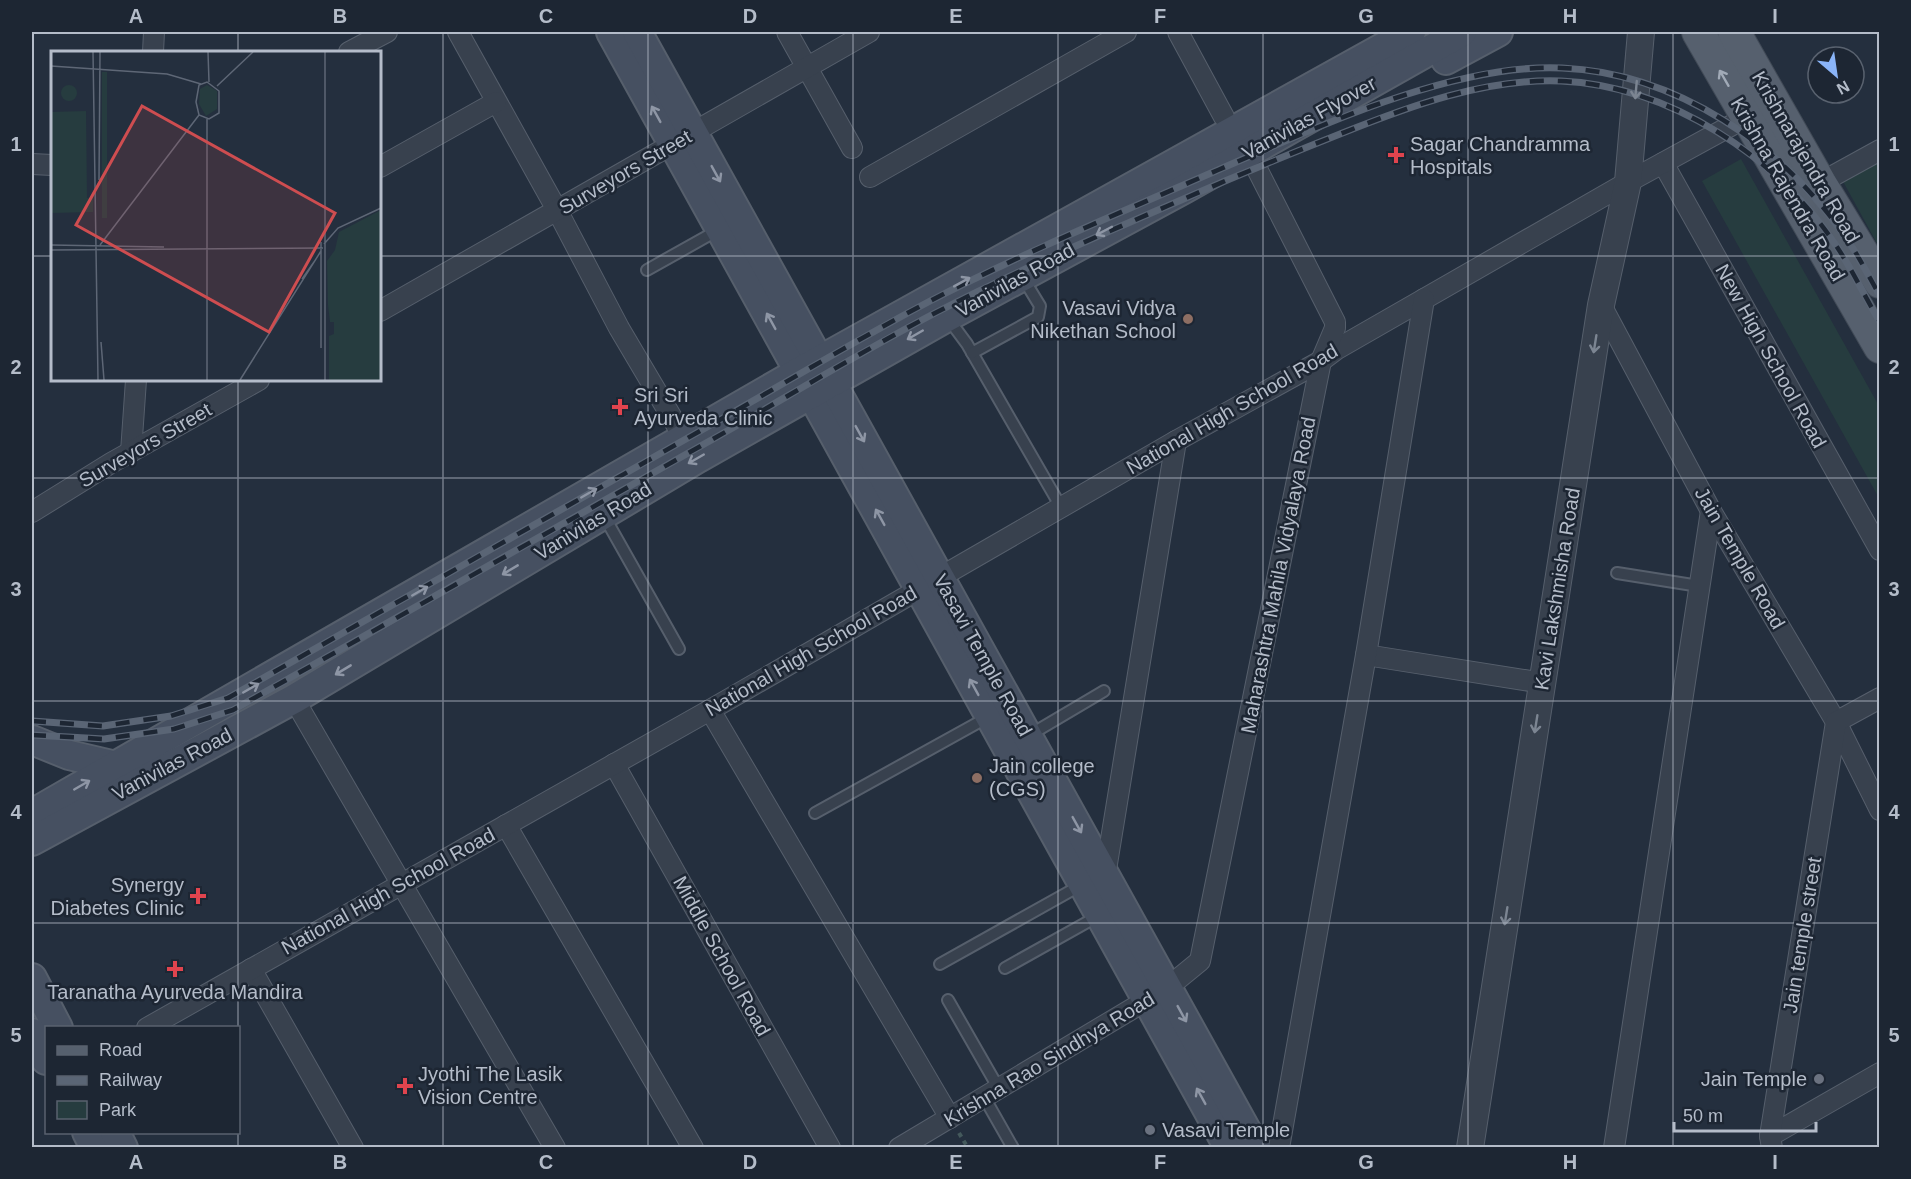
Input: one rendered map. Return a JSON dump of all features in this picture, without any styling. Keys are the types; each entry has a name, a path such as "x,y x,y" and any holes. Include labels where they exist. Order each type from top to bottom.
{"main road":[{"path":"610,32 683,139 815,377"},
{"path":"637,32 720,229 815,377"},
{"path":"1376,32 1224,117 1164,155 1144,195 1196,196 1498,32"},
{"name":"Vanivilas Flyover","path":"1357,77 1411,32"},
{"name":"Vanivilas Flyover","path":"1144,195 1357,77 1462,32"},
{"name":"Krishna Rajendra Road","path":"1698,32 1880,347"},
{"name":"Krishnarajendra Road","path":"1734,32 1820,183 1880,282"},
{"name":"Vanivilas Road","path":"39,828 116,766 684,438 947,317 1022,276 1144,195"},
{"name":"Vanivilas Road","path":"39,828 294,699 603,514 815,377 1144,195"},
{"name":"Vasavi Temple Road","path":"815,377 929,583 1029,755 1157,994 1230,1148"},
{"name":"Vasavi Temple Road","path":"929,583 990,716 1029,755"},
{"path":"32,740 69,755 116,766"},
{"path":"32,854 39,828"},
{"name":"Vasavi Temple Road","path":"1094,880 1100,915 1157,994 1256,1148"},
{"path":"32,978 57,1026"},
{"path":"32,1033 45,1058"},
{"path":"88,1134 95,1148"},
{"path":"116,1134 123,1148"}],"street":[{"path":"153,51 154,32"},
{"path":"351,51 387,32"},
{"path":"458,32 557,210 619,328 684,438"},
{"path":"787,32 852,148"},
{"name":"Surveyors Street","path":"381,310 869,32"},
{"path":"870,177 1126,32"},
{"path":"1178,32 1224,117"},
{"name":"Kavi Lakshmisha Road","path":"1470,1148 1601,305 1628,182 1641,32"},
{"path":"381,166 496,102"},
{"path":"1628,182 1774,102"},
{"path":"1820,183 1880,150"},
{"name":"New High School Road","path":"1663,163 1880,550"},
{"path":"32,164 51,165"},
{"name":"Maharashtra Mahila Vidyalaya Road","path":"1157,994 1197,964 1202,957 1321,362 1335,328 1335,322 1255,165"},
{"name":"National High School Road","path":"151,1026 710,710 1176,441 1321,362 1337,349 1628,182"},
{"path":"1279,1148 1366,655 1424,298"},
{"name":"Jain Temple Road","path":"1601,305 1711,511 1836,722 1880,810"},
{"path":"131,452 136,381"},
{"name":"Surveyors Street","path":"32,512 131,452 257,381"},
{"path":"1094,880 1176,441"},
{"path":"1614,1148 1711,511"},
{"path":"1366,655 1543,683"},
{"path":"1836,722 1880,698"},
{"path":"294,699 555,1148"},
{"path":"710,710 950,1118"},
{"name":"Jain temple street","path":"1771,1142 1836,722"},
{"name":"Middle School Road","path":"614,764 830,1148"},
{"path":"507,825 693,1148"},
{"path":"251,969 352,1148"},
{"name":"Krishna Rao Sindhya Road","path":"899,1148 1157,994"},
{"path":"1771,1142 1880,1073"}],"lane":[{"path":"647,270 720,229"},
{"path":"972,354 1038,317 1040,306 1022,276"},
{"path":"947,317 972,354 1061,507"},
{"path":"603,514 679,649"},
{"path":"1617,573 1699,586"},
{"path":"1029,755 1104,691"},
{"path":"815,813 990,716"},
{"path":"940,964 1094,880"},
{"path":"1005,968 1100,915"},
{"path":"948,1000 992,1093 1013,1148"}],"green space":[{"path":"1879,139 1879,247 1834,165"},
{"path":"1741,159 1879,406 1879,498 1702,181"}],"railway":[{"path":"32,721 103,726 171,716 228,698 874,332 967,282 1299,135 1387,101 1476,76 1520,69 1562,68 1604,73 1646,84 1685,99 1723,120 1759,145 1791,173 1820,204 1851,245 1880,296"},
{"path":"32,735 104,739 174,729 233,710 880,343 974,293 1297,151 1393,113 1476,89 1533,81 1561,81 1602,86 1642,96 1681,112 1718,132 1752,156 1813,214 1843,256 1880,322"}],"place":[{"name":"Sagar Chandramma Hospitals","path":"1396,155"},
{"name":"Vasavi Vidya Nikethan School","path":"1188,319"},
{"name":"Sri Sri Ayurveda Clinic","path":"620,407"},
{"name":"Jain college (CGS)","path":"977,778"},
{"name":"Synergy Diabetes Clinic","path":"198,896"},
{"name":"Taranatha Ayurveda Mandira","path":"175,969"},
{"name":"Jain Temple","path":"1819,1079"},
{"name":"Jyothi The Lasik Vision Centre","path":"405,1086"},
{"name":"Vasavi Temple","path":"1150,1130"}]}
